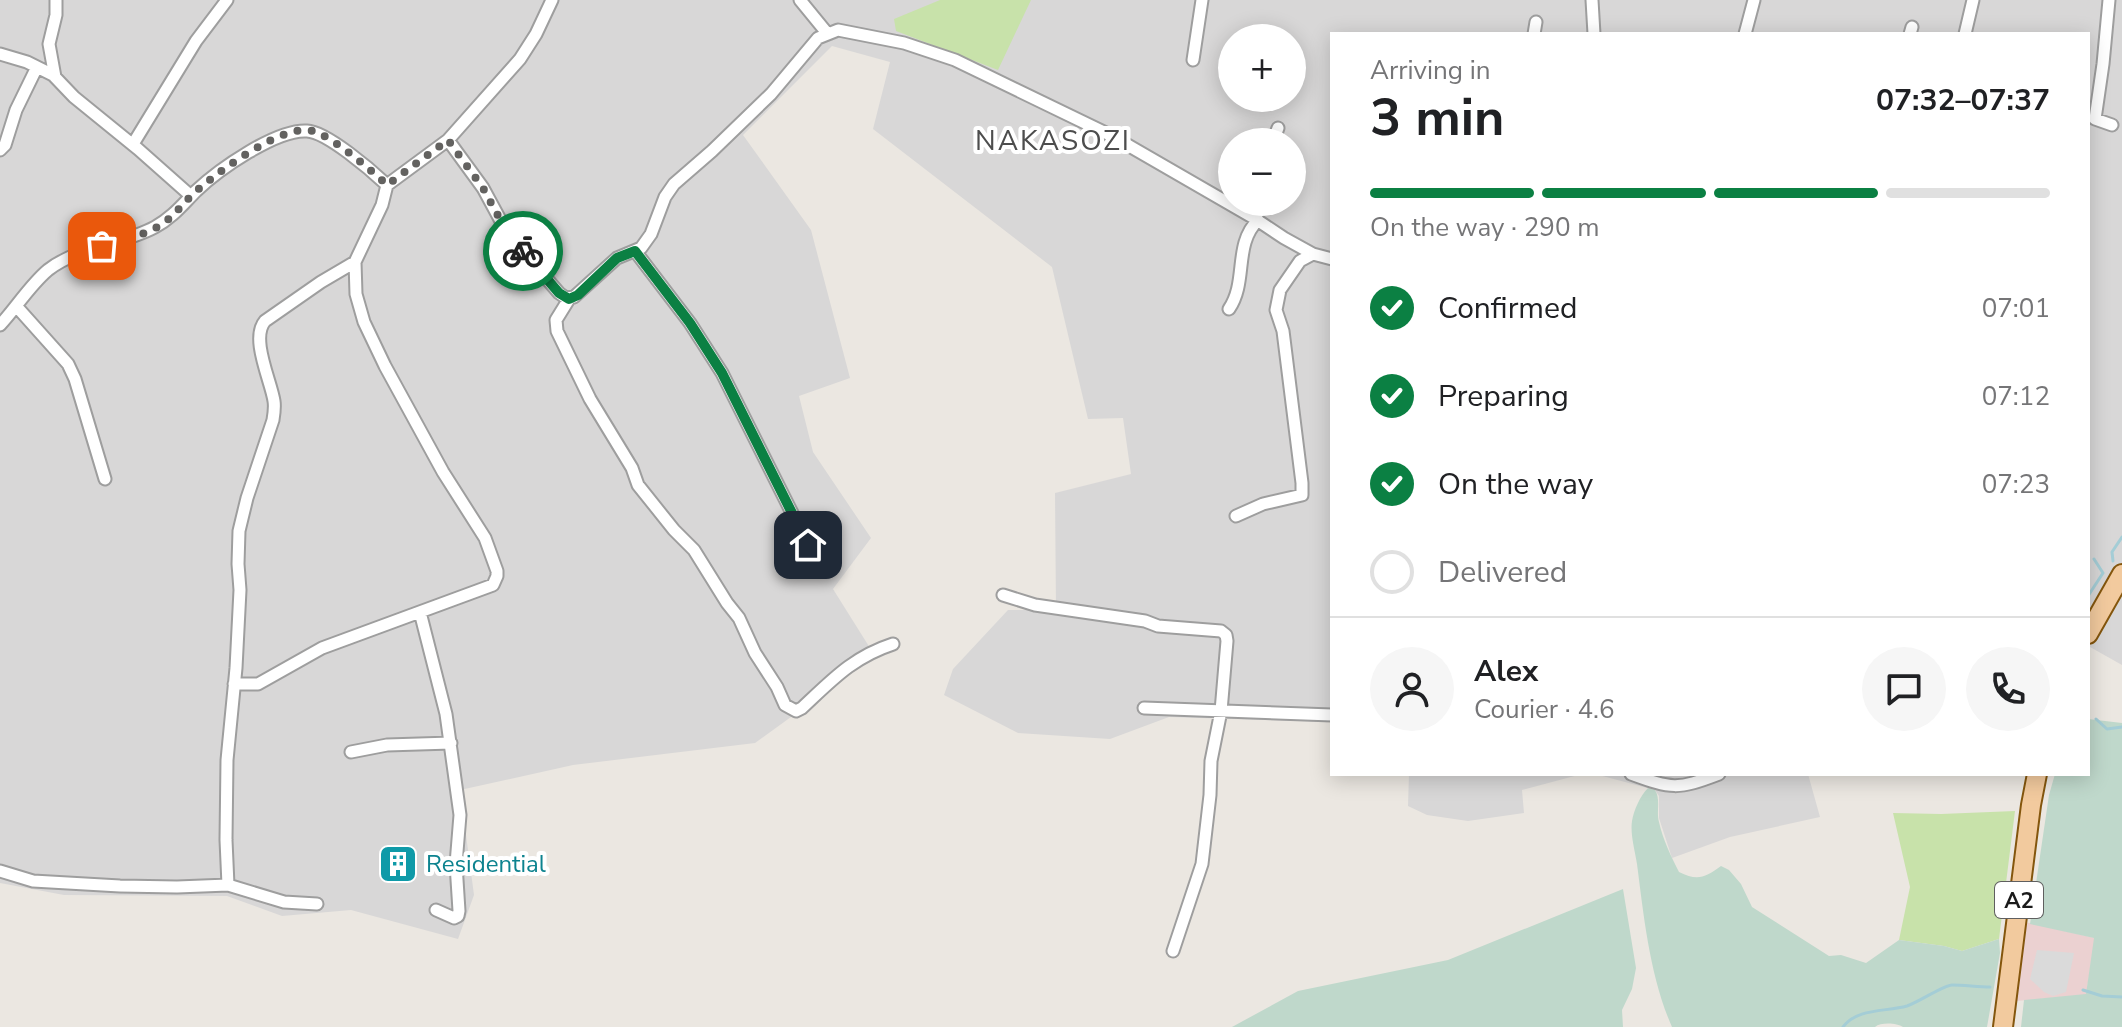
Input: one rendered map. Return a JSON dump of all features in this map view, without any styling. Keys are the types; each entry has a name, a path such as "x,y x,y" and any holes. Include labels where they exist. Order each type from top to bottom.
{"main road":[{"path":"2090,630 2122,574"},
{"name":"A2","path":"2003,1027 2037,776"}],"street":[{"path":"55,77 49,44 56,0"},
{"path":"133,144 196,41 227,0"},
{"path":"234,684 258,684 322,648 493,585 497,571 485,538 443,472 364,322 356,294 355,262 382,205 387,185 448,140 520,59 552,0"},
{"path":"800,0 827,33"},
{"path":"1193,60 1202,0"},
{"path":"1592,0 1594,32"},
{"path":"1746,32 1754,0"},
{"path":"1965,32 1973,0"},
{"path":"2109,0 2095,119 2112,125"},
{"path":"893,644 859,658 838,673 802,708 796,711 785,705 739,618 694,550 638,485 632,468 590,399 557,331 556,320 569,299 578,295 617,258 641,248 651,234 665,197 674,184 771,94 818,38 838,30 845,31 904,43 955,60 1112,136 1284,238 1313,254 1330,258"},
{"path":"0,54 55,77 74,97 191,196"},
{"path":"0,150 5,145 16,110 37,67"},
{"path":"0,325 50,269 80,253 124,240 163,223 233,163 276,137 296,131 312,131 342,148 387,185"},
{"path":"448,140 521,249 559,293 569,299"},
{"path":"1229,309 1236,298 1245,239 1253,218"},
{"path":"635,251 690,323 722,373 808,545"},
{"path":"1236,516 1263,504 1302,495 1285,342 1276,310 1280,290 1300,261 1313,254"},
{"path":"228,885 227,760 240,590 239,531 274,413 260,329 265,321 355,262"},
{"path":"17,307 68,364 105,479"},
{"path":"1003,595 1035,605 1145,621 1158,626 1221,631 1226,635 1221,711 1211,761 1202,864 1173,951"},
{"path":"420,612 451,743 460,815 456,864 458,916 454,918 436,910"},
{"path":"1144,708 1330,715"},
{"path":"351,752 387,745 451,743"},
{"path":"1637,776 1677,788 1713,776"},
{"path":"0,871 33,881 134,887 228,885 284,902 317,904"}],"shaded area":[{"path":"0,0 2122,0 2122,665 2090,647 2090,32 1330,32 1330,722 1169,717 1110,739 1018,733 944,695 953,669 1008,610 1056,610 1055,493 1131,474 1123,418 1088,419 1052,267 873,129 890,62 832,46 743,135 811,230 850,378 799,396 813,452 871,538 833,589 875,656 755,743 573,765 460,790 474,895 458,939 351,910 282,916 227,896 64,895 0,883"},
{"path":"1409,776 1574,776 1522,790 1524,813 1468,821 1427,815 1408,806"},
{"path":"1602,776 1809,776 1820,817 1730,837 1672,858 1659,818 1659,796 1655,790"},
{"path":"2025,922 2095,938 2086,995 2016,1001"},
{"path":"2037,950 2074,953 2066,992 2053,996 2030,979"}],"green space":[{"path":"940,0 1031,0 998,70 896,31 894,19"},
{"path":"2090,719 2122,723 2122,1027 2021,1027 2024,1000 2086,994 2094,938 2030,924 2054,776 2090,776"},
{"path":"1648,788 1657,794 1661,829 1679,872 1696,877 1705,876 1721,866 1729,870 1741,884 1752,907 1829,956 1841,955 1866,963 1899,940 1962,951 1999,939 2000,953 1987,1027 1881,1024 1875,1027 1672,1027 1653,968 1632,837 1634,812"},
{"path":"2015,811 1999,939 1962,951 1899,940 1910,887 1893,813"},
{"path":"1623,889 1636,968 1632,989 1622,1010 1623,1027 1232,1027 1298,991 1448,960"}],"waterway":[{"path":"2113,561 2112,552 2122,537"},
{"path":"2090,593 2103,573 2094,559"},
{"path":"2096,719 2107,729 2122,727"},
{"path":"1843,1027 1856,1017 1907,1006 1948,986 1990,987"},
{"path":"2083,990 2102,996 2122,997"}],"way so far":[{"path":"102,246 163,223 198,189 276,137 296,131 312,131 342,148 387,185 448,140 523,251"}],"place":[{"name":"Residential","path":"398,864"}],"district":[{"name":"NAKASOZI","path":"1053,140"}],"route":[{"path":"523,251 559,293 569,299 578,295 617,258 635,251 690,323 722,373 808,545"}]}
